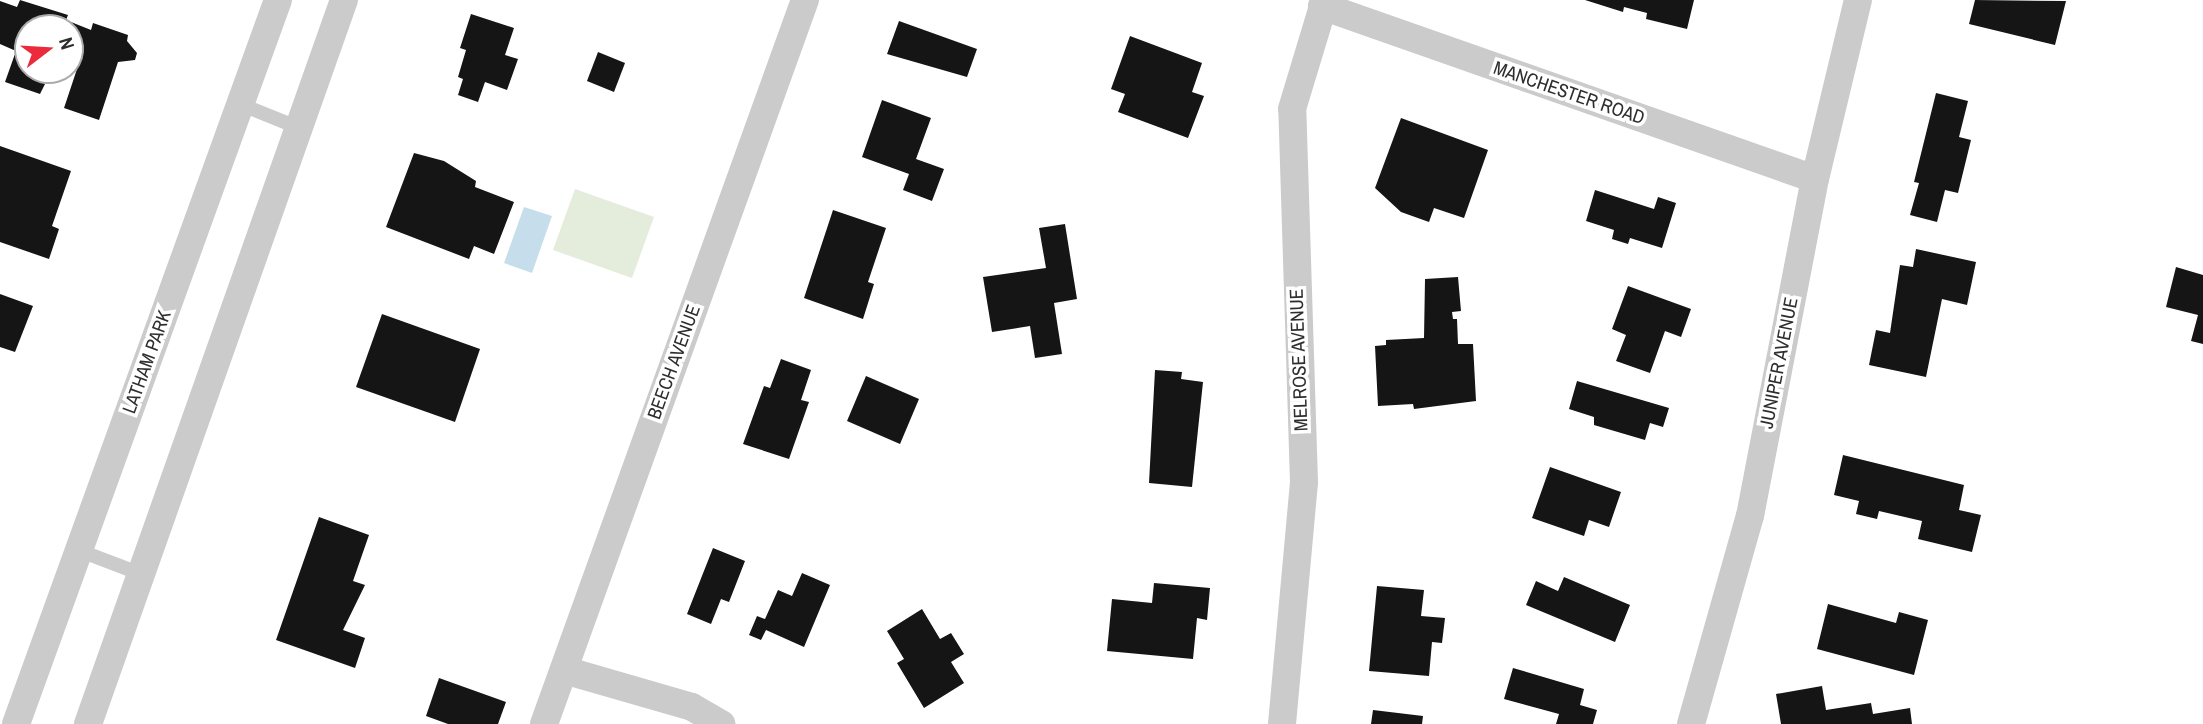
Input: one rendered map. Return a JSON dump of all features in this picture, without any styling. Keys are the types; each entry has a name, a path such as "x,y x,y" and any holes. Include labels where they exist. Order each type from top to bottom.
{"street":[{"name":"LATHAM PARK","path":"16,724 278,0"},
{"path":"88,724 344,0"},
{"name":"BEECH AVENUE","path":"544,724 804,0"},
{"name":"JUNIPER AVENUE","path":"1691,724 1750,516 1815,179 1858,0"},
{"name":"MANCHESTER ROAD","path":"1323,3 1815,179"},
{"name":"MELROSE AVENUE","path":"1282,724 1304,482 1292,108 1323,3"},
{"path":"564,670 692,707 721,724"}],"lane":[{"path":"240,104 299,128"},
{"path":"79,550 141,575"}],"green space":[{"path":"575,189 654,217 632,278 553,250"}],"water":[{"path":"524,207 552,216 532,273 504,263"}],"building":[{"path":"20,0 65,14 14,14 14,50 0,44 0,1 17,7"},
{"path":"1585,0 1694,0 1687,29 1646,19 1647,13 1624,7 1623,12"},
{"path":"1975,0 2066,1 2055,45 1969,24"},
{"path":"471,14 514,28 505,55 518,59 507,90 485,82 478,102 458,95 463,79 458,77 466,50 460,48"},
{"path":"899,21 977,49 967,77 887,54"},
{"path":"93,23 128,35 127,41 137,53 135,60 118,62 99,120 64,108 72,84 84,84 84,27 91,30"},
{"path":"1130,36 1202,63 1192,92 1204,96 1188,138 1118,112 1125,94 1111,89"},
{"path":"598,52 625,63 614,92 587,81"},
{"path":"14,57 14,84 45,84 40,94 5,82"},
{"path":"1936,93 1968,101 1959,137 1971,140 1958,193 1945,190 1937,222 1910,215 1919,183 1914,182"},
{"path":"882,100 931,118 916,159 944,169 932,201 903,190 909,174 862,157"},
{"path":"1401,118 1488,150 1464,218 1434,208 1429,222 1401,212 1375,188"},
{"path":"0,146 71,171 52,226 59,229 49,259 0,242"},
{"path":"414,153 444,161 476,181 475,187 514,202 494,254 474,246 469,259 386,227"},
{"path":"1595,190 1654,209 1658,197 1676,203 1662,248 1630,238 1628,244 1612,239 1614,230 1586,221"},
{"path":"833,210 886,228 868,282 874,284 863,319 804,298"},
{"path":"1065,224 1077,299 1054,303 1062,354 1035,358 1030,326 992,332 983,277 1046,268 1039,228"},
{"path":"1916,249 1976,262 1967,305 1942,299 1926,377 1869,365 1876,330 1890,333 1900,265 1913,267"},
{"path":"2176,267 2203,275 2203,344 2191,341 2198,315 2166,307"},
{"path":"1458,277 1461,311 1452,312 1453,319 1457,319 1458,344 1473,344 1476,401 1414,409 1413,404 1378,406 1375,346 1386,345 1386,340 1424,338 1425,279"},
{"path":"1628,286 1691,309 1681,337 1665,331 1650,373 1616,361 1626,335 1612,329"},
{"path":"0,294 33,306 15,352 0,347"},
{"path":"382,314 480,349 455,422 356,387"},
{"path":"781,359 811,370 801,400 809,402 789,459 743,444 764,386 770,388"},
{"path":"1155,370 1182,372 1181,379 1203,382 1192,487 1149,483"},
{"path":"866,376 919,399 900,444 847,421"},
{"path":"1577,381 1669,408 1663,427 1650,423 1645,440 1594,425 1594,417 1569,409"},
{"path":"1843,455 1964,485 1959,510 1981,515 1972,552 1918,539 1922,521 1879,511 1877,519 1856,514 1859,501 1834,495"},
{"path":"1550,467 1621,492 1609,527 1589,520 1584,536 1532,518"},
{"path":"319,517 369,535 353,581 365,585 343,630 365,638 355,668 276,640"},
{"path":"713,548 745,561 729,602 721,599 711,624 687,614"},
{"path":"802,573 830,585 804,647 766,630 761,640 749,635 757,616 765,619 778,590 792,596"},
{"path":"1564,577 1630,605 1615,642 1526,605 1536,581 1558,591"},
{"path":"1154,583 1210,588 1207,620 1197,618 1193,659 1107,651 1112,599 1152,603"},
{"path":"1377,586 1424,590 1421,616 1445,618 1442,643 1432,642 1429,676 1369,671"},
{"path":"1828,604 1896,623 1899,612 1928,620 1914,675 1817,649"},
{"path":"922,609 940,639 951,633 964,654 951,662 964,683 924,708 897,663 904,659 887,631"},
{"path":"1513,668 1584,689 1580,705 1597,710 1593,724 1556,724 1559,714 1504,699"},
{"path":"439,678 506,702 498,724 448,724 426,716"},
{"path":"1822,686 1826,710 1871,703 1873,714 1910,708 1912,724 1781,724 1776,694"},
{"path":"1373,710 1423,716 1422,724 1371,724"}]}
